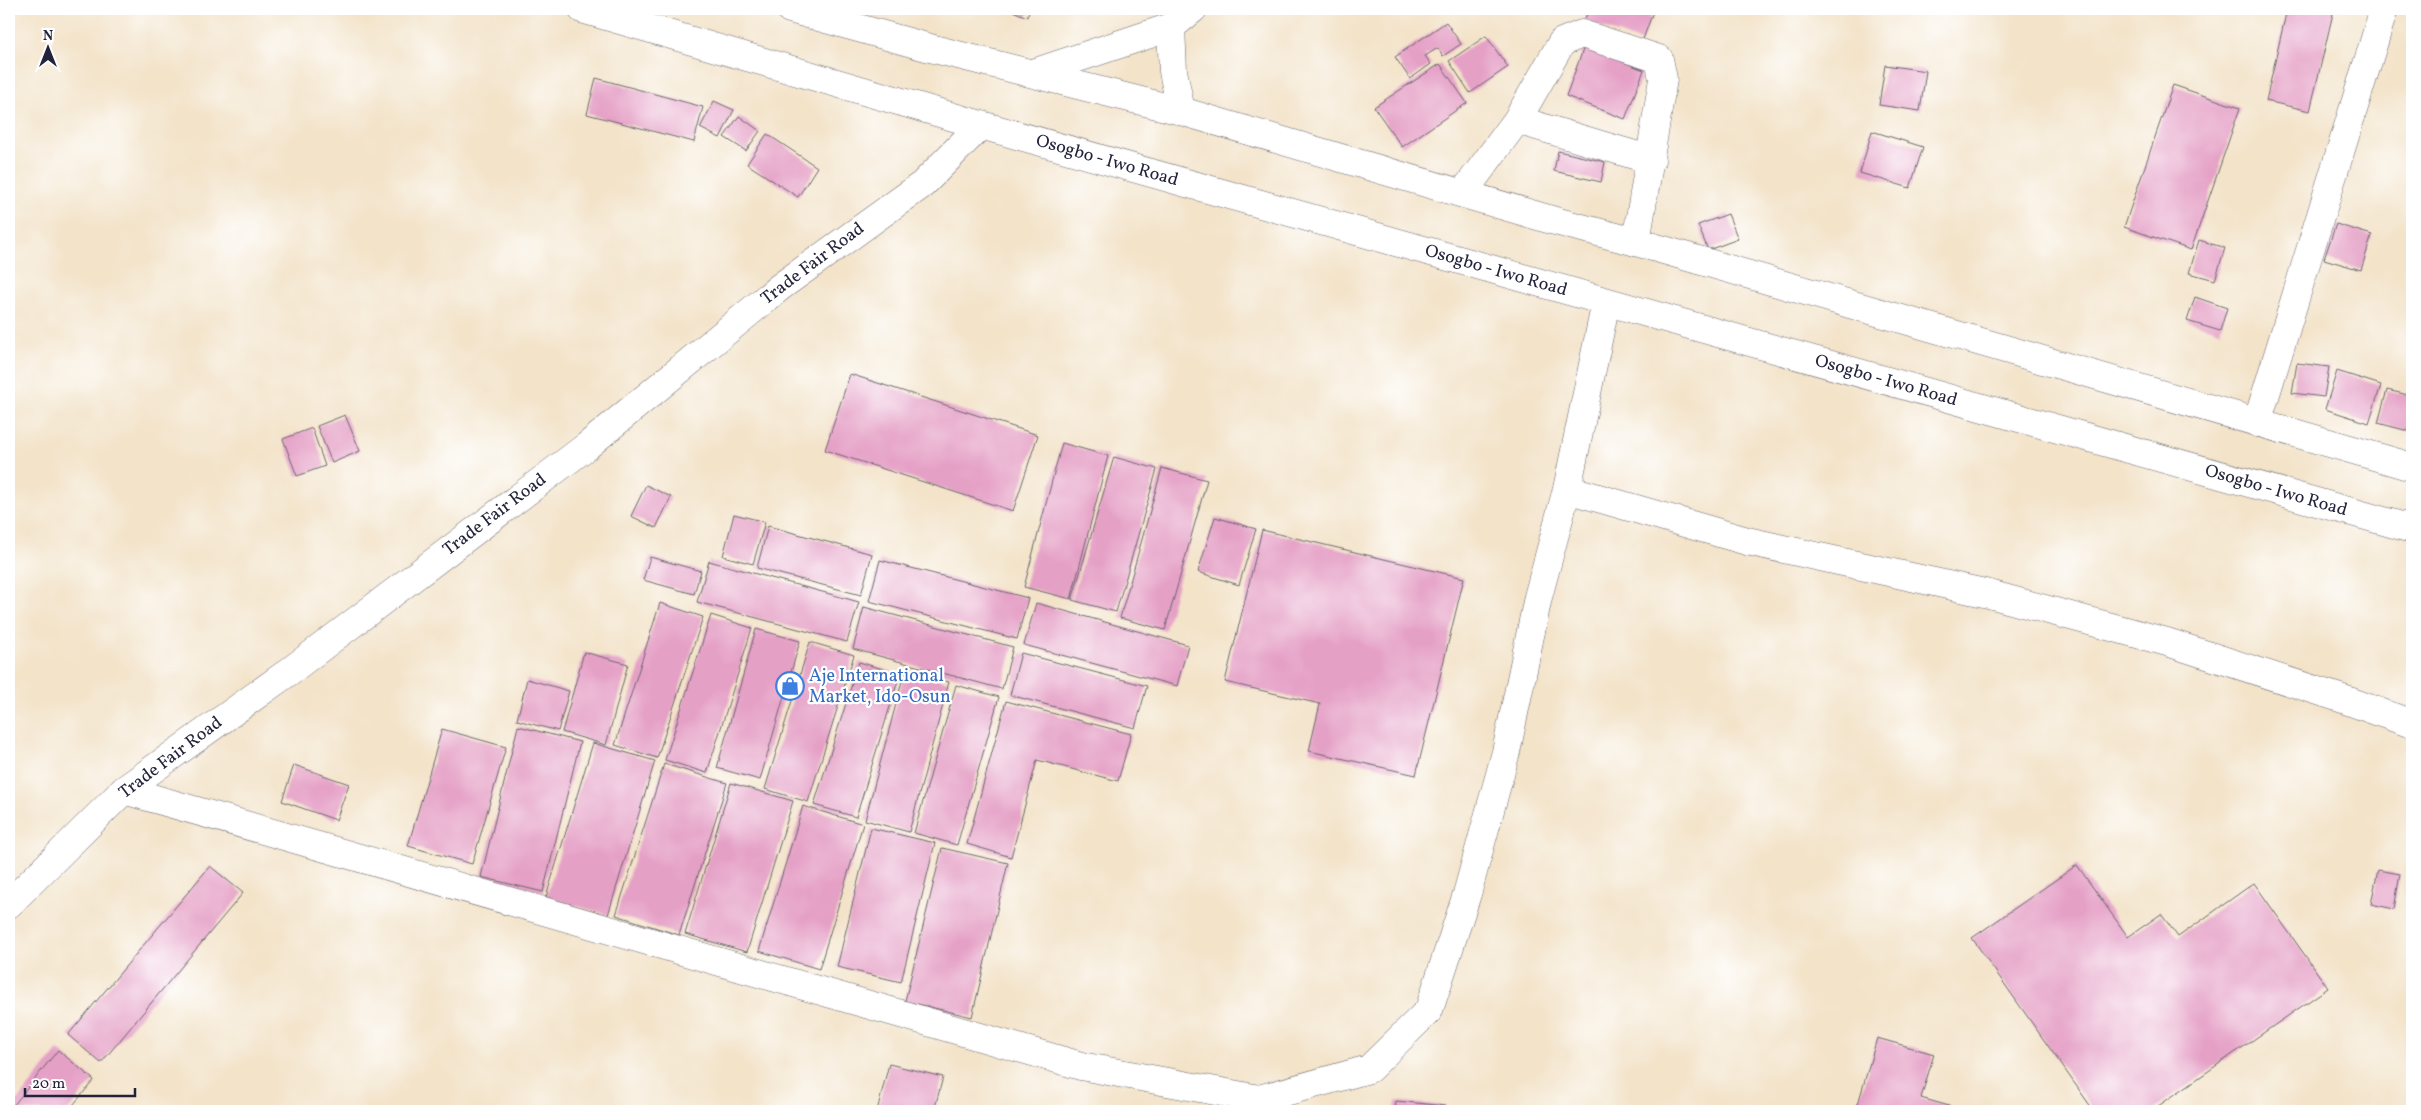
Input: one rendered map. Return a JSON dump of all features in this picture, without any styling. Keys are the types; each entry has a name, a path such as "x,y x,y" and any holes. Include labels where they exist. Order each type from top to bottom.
{"main road":[{"name":"Osogbo - Iwo Road","path":"582,9 981,125 2412,529"},
{"path":"790,9 930,48 1181,111 1555,221 1636,242 2412,467"},
{"path":"1033,73 1171,27 1193,9"},
{"path":"2257,423 2384,9"},
{"path":"1171,27 1173,72 1181,111"},
{"path":"1463,193 1517,120 1562,42 1582,34 1658,59 1663,79 1636,242"},
{"path":"1517,120 1651,160"},
{"name":"Trade Fair Road","path":"9,904 124,790 290,671 587,446 780,286 923,184 981,125"},
{"path":"124,790 1081,1066 1259,1099 1369,1069 1429,1010 1467,894 1506,752 1538,597 1567,490 1606,302"},
{"path":"1567,490 1747,541 1989,594 2167,642 2346,700 2412,724"}],"building":[{"path":"1014,9 1030,9 1027,17 1013,11"},
{"path":"1589,9 1654,9 1642,42 1584,21"},
{"path":"2287,9 2334,9 2310,111 2266,101"},
{"path":"1446,22 1461,44 1443,56 1438,48 1425,56 1431,64 1410,79 1395,57"},
{"path":"1486,36 1508,67 1470,93 1449,61"},
{"path":"1584,47 1644,70 1625,119 1566,96"},
{"path":"1440,64 1467,103 1402,147 1374,107"},
{"path":"1885,65 1926,71 1920,111 1879,105"},
{"path":"596,78 703,107 694,142 587,114"},
{"path":"2173,85 2240,108 2191,250 2124,227"},
{"path":"714,101 734,110 720,138 700,128"},
{"path":"739,116 760,131 746,151 724,137"},
{"path":"1872,131 1923,147 1910,188 1860,173"},
{"path":"767,134 817,167 798,197 747,164"},
{"path":"1558,151 1605,162 1601,182 1554,171"},
{"path":"1728,214 1738,239 1708,250 1698,225"},
{"path":"2336,224 2372,235 2361,270 2324,259"},
{"path":"2199,240 2225,248 2215,280 2189,273"},
{"path":"2195,297 2227,308 2220,331 2187,321"},
{"path":"2297,363 2329,367 2324,397 2292,393"},
{"path":"2337,371 2381,385 2369,423 2325,409"},
{"path":"850,374 1038,435 1013,511 825,450"},
{"path":"2387,390 2412,396 2412,432 2378,423"},
{"path":"345,415 360,451 332,463 317,426"},
{"path":"312,428 325,466 297,476 283,439"},
{"path":"1062,443 1108,456 1071,599 1024,587"},
{"path":"1114,457 1157,469 1116,612 1072,600"},
{"path":"1162,468 1207,480 1165,630 1120,618"},
{"path":"646,485 671,497 656,528 631,516"},
{"path":"734,514 765,522 753,564 723,556"},
{"path":"1215,517 1256,529 1239,585 1198,572"},
{"path":"768,526 872,554 861,595 757,568"},
{"path":"1262,530 1464,578 1416,775 1309,751 1320,704 1225,682"},
{"path":"650,557 701,571 694,594 643,580"},
{"path":"880,560 1028,598 1017,639 869,601"},
{"path":"709,561 859,602 847,642 697,602"},
{"path":"660,603 703,617 657,758 615,745"},
{"path":"1036,603 1188,645 1177,686 1024,645"},
{"path":"864,607 1013,647 1002,689 853,649"},
{"path":"711,615 752,628 707,773 665,760"},
{"path":"756,629 800,641 760,780 717,768"},
{"path":"810,642 854,655 808,802 765,789"},
{"path":"584,652 628,664 606,745 562,732"},
{"path":"1021,653 1147,686 1135,728 1010,695"},
{"path":"859,662 900,674 856,817 814,805"},
{"path":"905,670 949,682 909,832 865,820"},
{"path":"527,679 569,691 558,731 517,720"},
{"path":"956,685 999,697 957,845 914,833"},
{"path":"1006,701 1131,734 1118,781 1037,760 1011,857 967,844"},
{"path":"518,726 580,742 543,892 481,877"},
{"path":"442,729 506,747 472,864 408,846"},
{"path":"593,743 655,761 608,915 546,897"},
{"path":"664,764 727,783 679,935 616,915"},
{"path":"294,765 349,784 336,820 282,801"},
{"path":"731,783 793,801 747,952 685,934"},
{"path":"803,806 863,824 819,969 759,951"},
{"path":"871,828 935,843 901,982 837,967"},
{"path":"942,848 1008,863 972,1017 905,1001"},
{"path":"2077,865 2128,937 2161,914 2178,937 2254,883 2328,988 2151,1111 2094,1111 1972,938"},
{"path":"210,866 243,893 101,1063 68,1035"},
{"path":"2378,870 2400,874 2394,909 2371,904"},
{"path":"1877,1038 1934,1054 1921,1098 1956,1108 1956,1111 1856,1111"},
{"path":"58,1050 94,1080 68,1111 9,1111"},
{"path":"889,1064 943,1077 934,1111 877,1111"},
{"path":"1396,1101 1446,1106 1446,1111 1395,1111"}],"place":[{"name":"Aje International Market, Ido-Osun","path":"790,686"}]}
